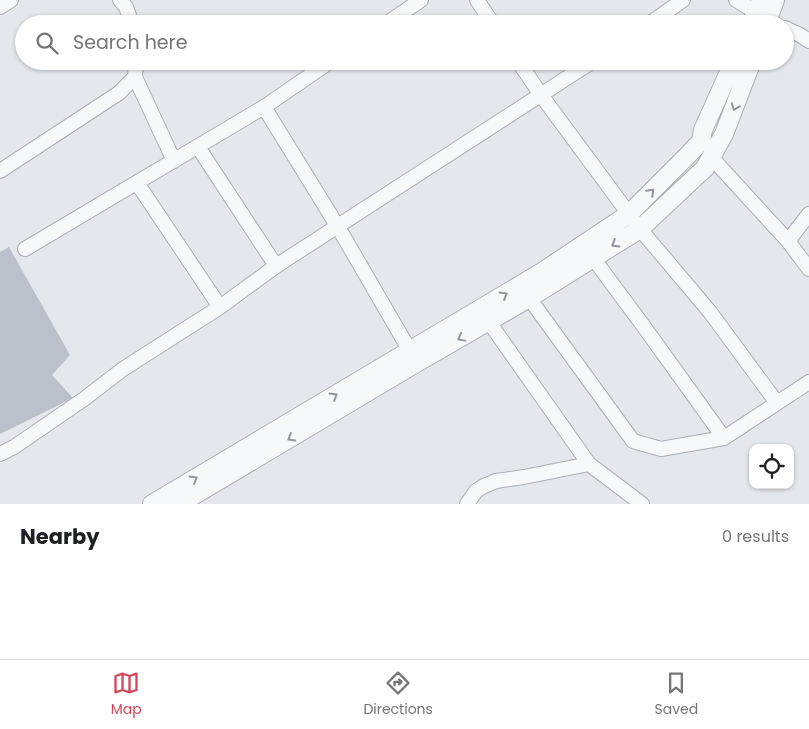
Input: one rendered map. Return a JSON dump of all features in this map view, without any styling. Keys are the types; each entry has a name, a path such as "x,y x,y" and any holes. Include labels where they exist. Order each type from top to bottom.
{"street":[{"path":"0,7 11,0"},
{"path":"120,0 126,7 129,15"},
{"path":"399,15 421,0"},
{"path":"477,0 487,15"},
{"path":"662,15 683,0"},
{"path":"736,0 760,15"},
{"path":"764,15 775,0"},
{"path":"794,32 809,41"},
{"path":"135,70 135,77 174,161"},
{"path":"25,249 264,107 318,70"},
{"path":"524,70 640,229 710,312 777,403"},
{"path":"0,454 14,447 84,399 123,368 220,307 276,266 579,70"},
{"path":"179,504 418,362 484,316 542,272 629,214 701,141 703,130 730,70"},
{"path":"152,504 410,350 484,316 529,298 640,229 706,168 724,134 749,70"},
{"path":"0,171 118,93 135,77"},
{"path":"264,107 338,227 410,350"},
{"path":"198,146 276,266"},
{"path":"712,158 788,241 809,269"},
{"path":"137,183 220,307"},
{"path":"788,241 809,214"},
{"path":"593,258 724,438"},
{"path":"529,298 633,440 661,449 724,438 809,382"},
{"path":"484,316 590,464 642,504"},
{"path":"467,504 476,491 496,481 590,464"}],"building":[{"path":"9,247 70,355 52,375 73,398 0,434 0,252"}]}
